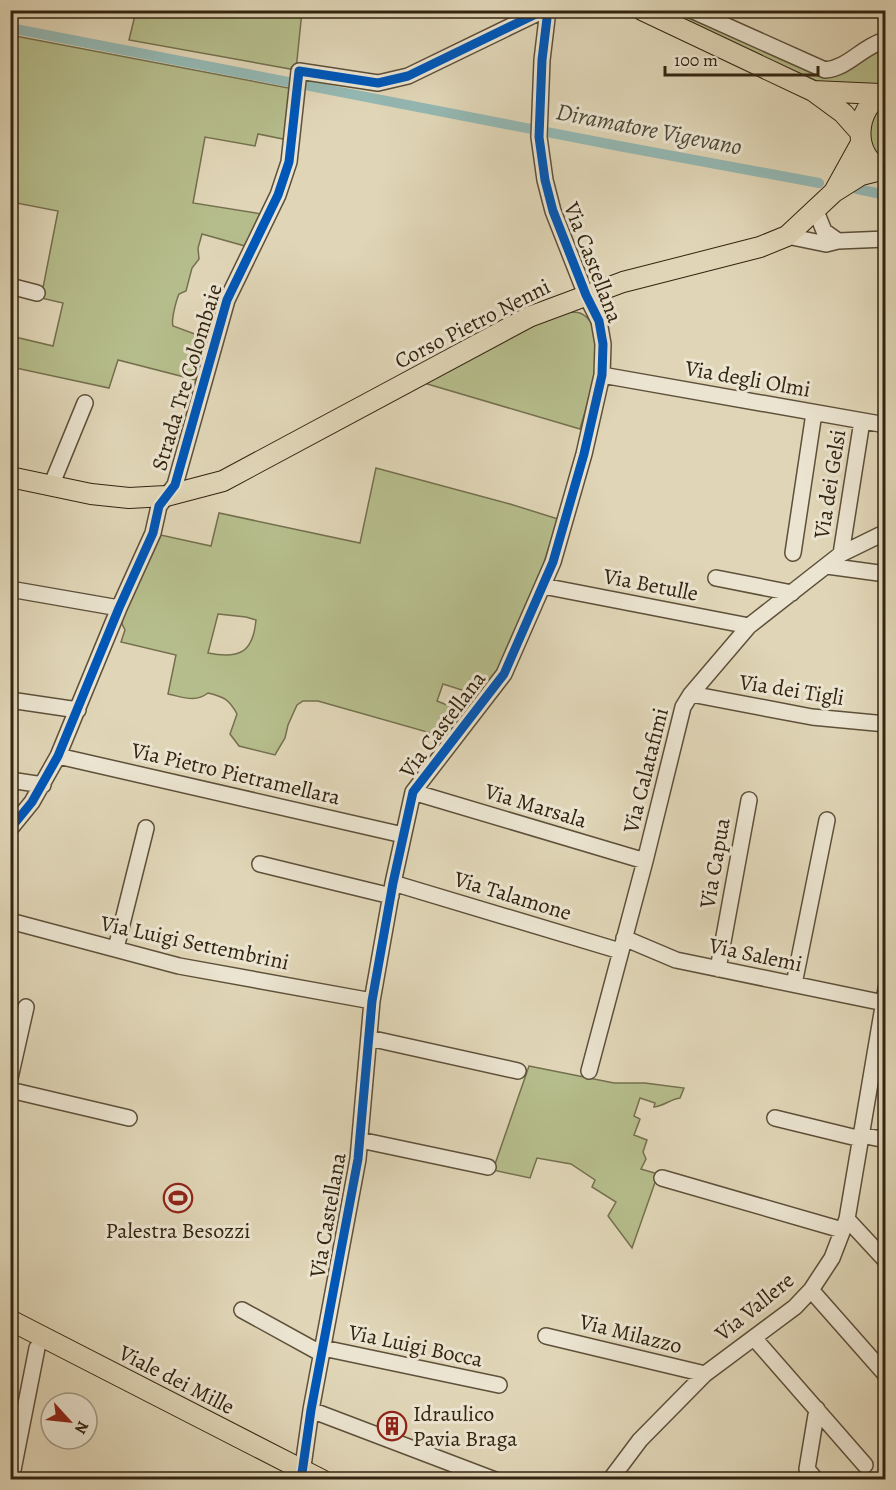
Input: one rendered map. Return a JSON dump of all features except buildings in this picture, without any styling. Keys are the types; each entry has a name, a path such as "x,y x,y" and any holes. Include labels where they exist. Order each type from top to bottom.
{"main road":[{"path":"642,10 813,91 843,113 860,137 868,158 883,171"},
{"path":"813,91 883,92"},
{"name":"Corso Pietro Nenni","path":"834,192 860,137 865,110 883,92"},
{"name":"Corso Pietro Nenni","path":"10,477 91,494 129,498 165,496 223,481 530,317 623,282 759,247 788,236 834,192 861,175 883,171"},
{"name":"Viale dei Mille","path":"10,1320 300,1476"},
{"name":"Viale dei Mille","path":"10,1334 300,1476 322,1479"}],"street":[{"path":"691,10 825,70 837,69 873,43 885,40"},
{"name":"Strada Tre Colombaie","path":"10,830 42,785 58,756 119,608 153,533 159,506 175,484 227,300 278,195 289,162 298,80 378,84 408,76 538,13 547,11"},
{"name":"Via Castellana","path":"300,1476 358,1159 372,1001 392,889 413,792 504,674 553,562 584,454 602,375 603,344 599,321 586,295 548,195 539,130 547,11"},
{"path":"816,211 824,231 838,241"},
{"path":"788,236 826,244 838,241 885,239"},
{"path":"10,286 37,293"},
{"name":"Via degli Olmi","path":"602,375 885,426"},
{"path":"51,486 85,403"},
{"path":"794,553 814,413"},
{"name":"Via dei Gelsi","path":"841,554 862,421"},
{"name":"Via Calatafimi","path":"589,1071 683,707 691,694 749,626 841,554 885,532"},
{"path":"827,566 885,574"},
{"path":"716,578 792,593"},
{"name":"Via Betulle","path":"543,586 749,626"},
{"path":"10,589 119,608"},
{"name":"Via dei Tigli","path":"691,694 812,717 885,724"},
{"path":"10,700 78,711"},
{"name":"Via Pietro Pietramellara","path":"58,756 403,835"},
{"path":"10,780 42,785"},
{"name":"Via Marsala","path":"413,792 645,861"},
{"name":"Via Capua","path":"718,969 749,800"},
{"path":"794,984 827,820"},
{"path":"116,948 147,828"},
{"name":"Via Talamone","path":"260,864 392,889 622,945"},
{"name":"Via Luigi Settembrini","path":"10,921 178,966 372,1001"},
{"name":"Via Salemi","path":"622,945 676,960 794,984 884,996"},
{"name":"Via Vallere","path":"610,1479 640,1440 705,1374 795,1308 811,1290 832,1258 845,1224 884,996"},
{"path":"10,1078 26,1007"},
{"path":"369,1038 518,1071"},
{"path":"10,1090 129,1118"},
{"path":"775,1118 885,1140"},
{"path":"360,1140 488,1167"},
{"path":"662,1178 845,1224 885,1261"},
{"path":"811,1290 885,1375"},
{"name":"Via Luigi Bocca","path":"242,1310 322,1351 499,1386"},
{"name":"Via Milazzo","path":"546,1336 705,1374"},
{"path":"754,1338 865,1465"},
{"path":"11,1479 16,1417 37,1348"},
{"path":"816,1409 807,1469 816,1479"},
{"path":"311,1410 495,1479"}],"green space":[{"path":"136,11 302,11 296,70 129,40"},
{"path":"660,11 680,11 813,70 885,45 885,84 830,87"},
{"path":"10,35 294,89 288,140 258,134 255,146 205,137 193,203 262,214 245,246 202,234 198,248 199,259 192,268 186,291 179,294 173,315 173,326 211,340 200,381 118,360 109,388 11,367 11,336 53,346 63,303 41,298 58,211 11,202"},
{"path":"885,100 885,166 872,148 867,133 872,117"},
{"path":"557,313 580,313 590,321 595,333 597,349 592,385 580,429 424,383"},
{"path":"376,468 558,519 535,589 516,635 505,658 479,700 463,695 462,690 443,684 437,701 452,707 449,717 458,723 448,738 318,701 303,701 297,705 285,738 275,755 239,746 230,734 237,714 226,699 208,693 194,699 168,694 176,655 121,642 125,630 122,619 161,535 211,546 219,513 360,543","holes":["218,614 256,620 252,640 248,647 236,654 208,653"]},
{"path":"529,1066 614,1083 645,1083 684,1088 680,1098 654,1107 655,1103 640,1098 634,1116 640,1119 634,1135 647,1140 643,1152 646,1159 641,1169 658,1174 632,1248 608,1216 616,1202 592,1187 595,1180 571,1164 537,1158 530,1178 493,1170"}],"waterway":[{"name":"Diramatore Vigevano","path":"10,28 819,183"},
{"name":"Diramatore Vigevano","path":"857,189 886,195"}],"cycle path":[{"path":"301,1480 311,1410 358,1159 372,1001 393,883 413,792 504,674 553,562 584,454 602,375 603,344 599,321 586,295 553,211 545,180 539,137 542,60 548,10"},
{"path":"10,829 32,802 58,756 119,608 153,533 159,506 175,485 227,300 278,195 289,162 299,71 378,83 408,76 538,13 547,12"}],"place":[{"name":"Palestra Besozzi","path":"178,1198"},
{"name":"Idraulico Pavia Braga","path":"392,1426"}]}
